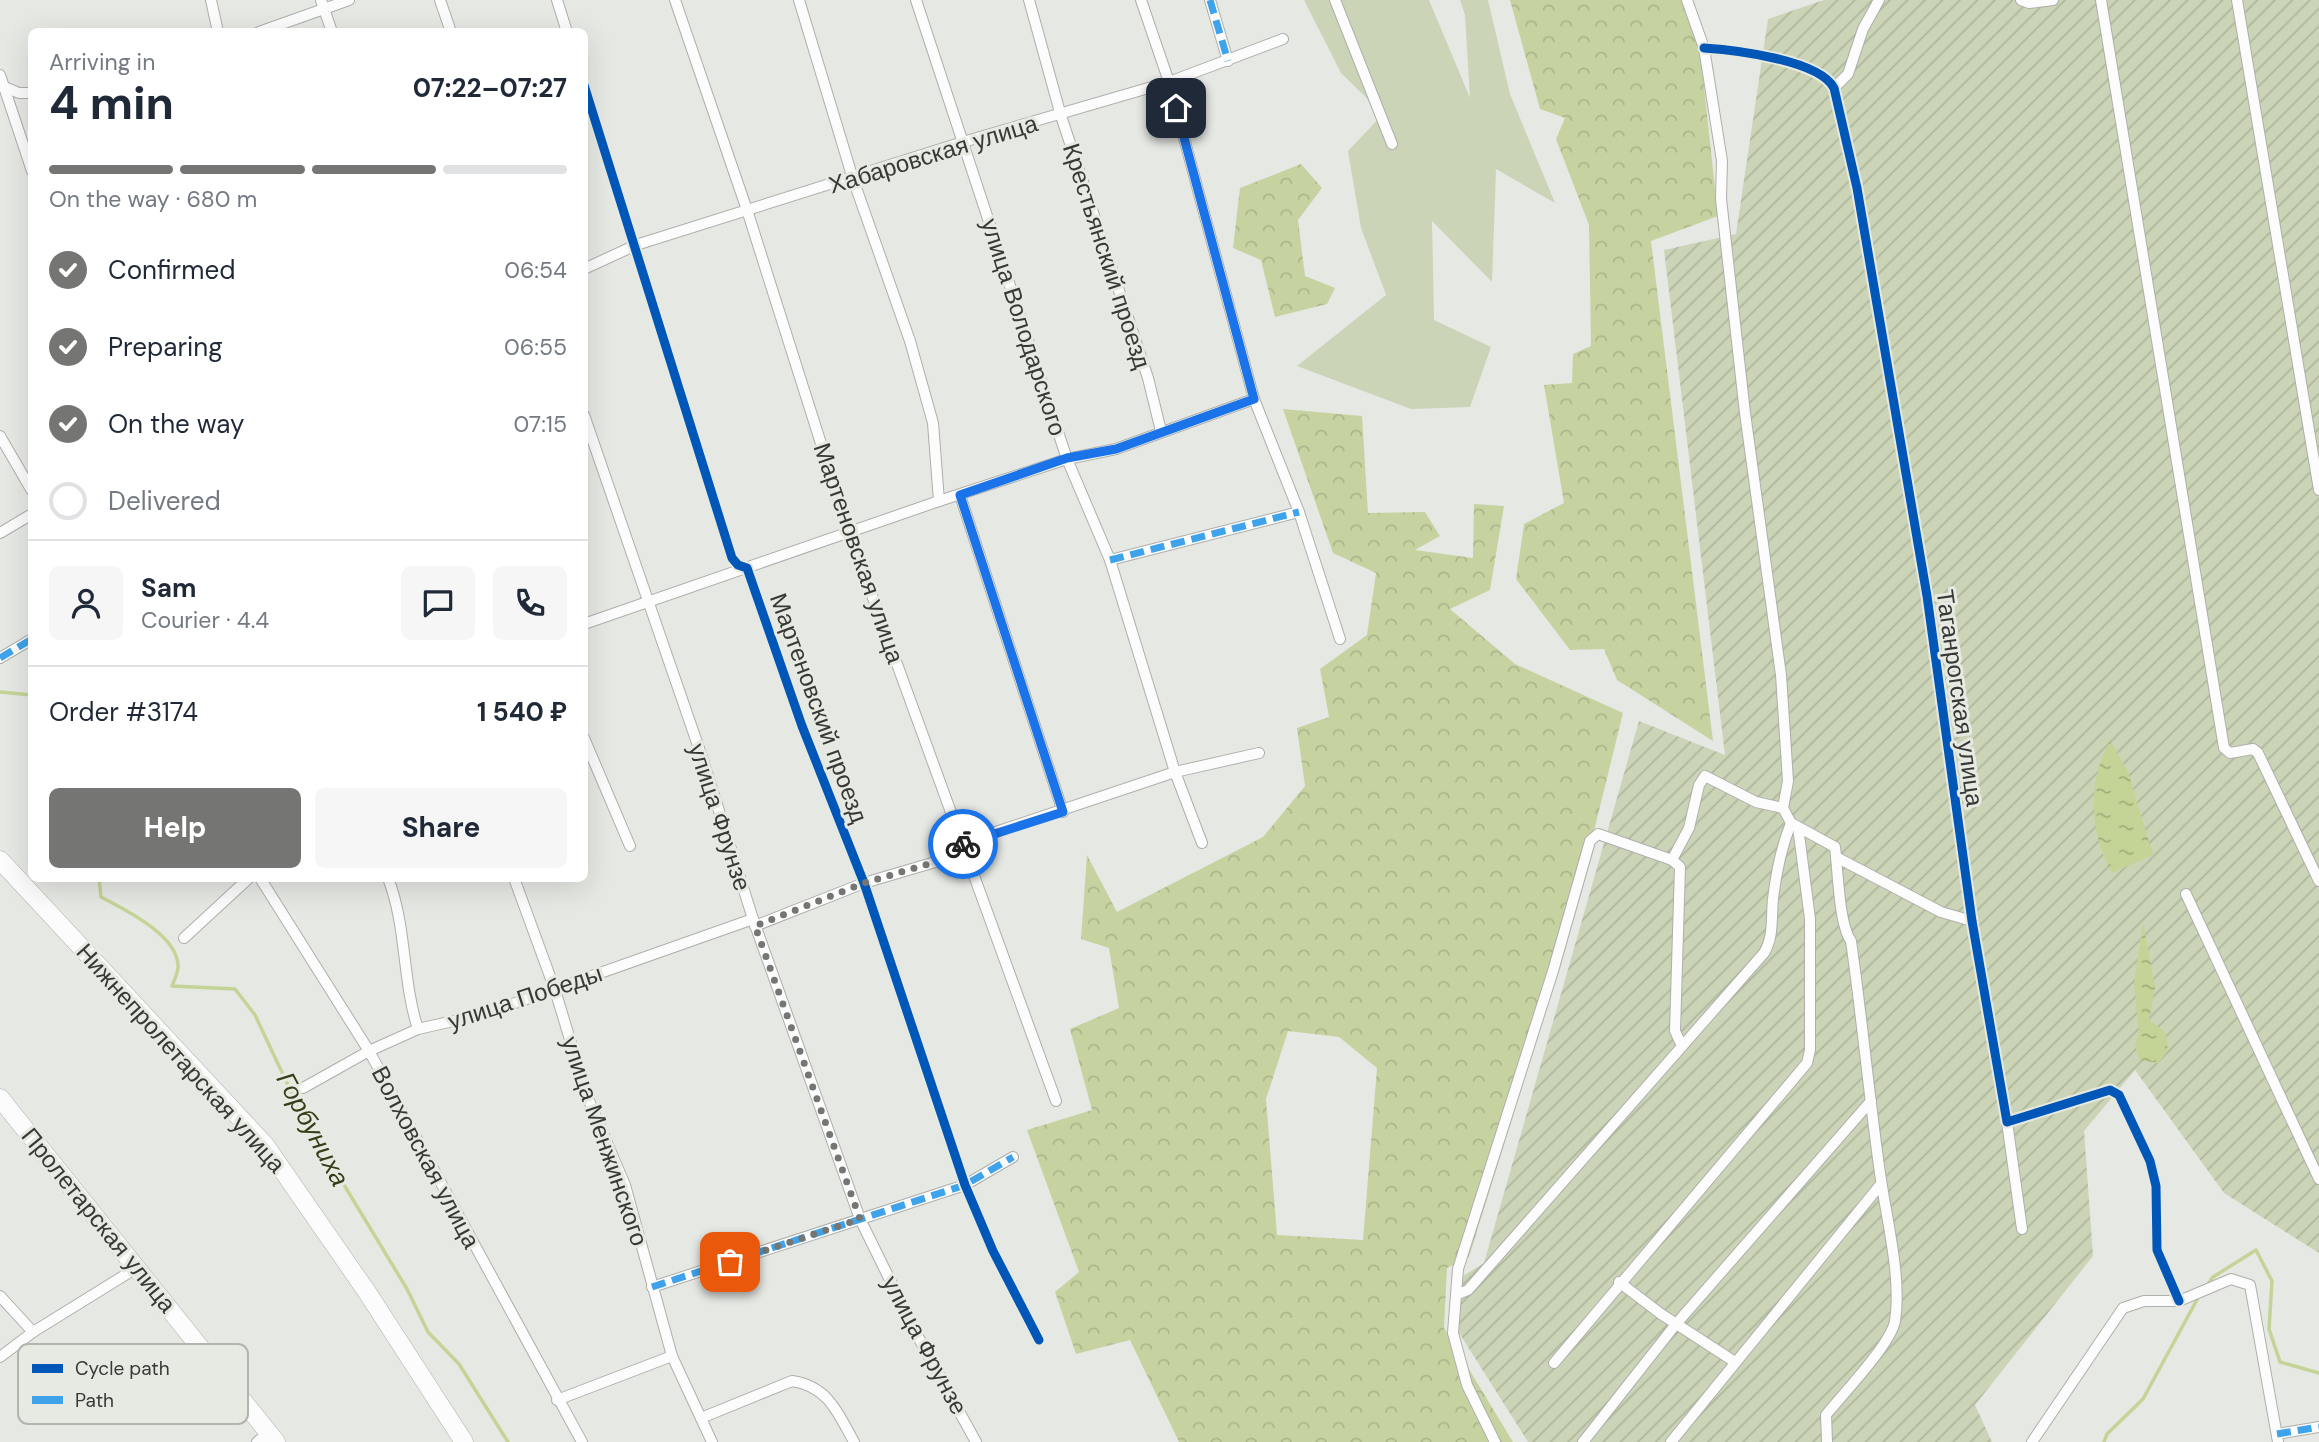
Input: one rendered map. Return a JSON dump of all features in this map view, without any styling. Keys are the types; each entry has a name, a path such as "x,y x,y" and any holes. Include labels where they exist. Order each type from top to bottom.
{"main road":[{"name":"Нижнепролетарская улица","path":"0,860 265,1145 367,1292 464,1442"},
{"name":"Пролетарская улица","path":"1,1101 138,1267 196,1344"},
{"name":"Пролетарская улица","path":"248,1414 267,1439"}],"street":[{"path":"211,0 217,28"},
{"path":"268,28 322,4 349,0"},
{"path":"440,0 450,28"},
{"path":"557,0 566,28"},
{"name":"Мартеновская улица","path":"675,0 747,210 849,532 1056,1101"},
{"path":"799,0 853,179 910,341 933,423 939,500"},
{"name":"улица Володарского","path":"916,0 1067,458 1111,560 1175,772 1202,843"},
{"name":"Крестьянский проезд","path":"1029,0 1060,116 1148,378 1161,431"},
{"path":"1141,0 1169,82 1254,399 1299,512 1340,639"},
{"path":"1210,0 1228,61"},
{"path":"1335,0 1392,144"},
{"path":"1687,0 1704,48 1722,161 1721,199 1743,401 1781,676 1788,781 1783,808"},
{"path":"1704,48 1734,50 1792,63 1830,79 1835,88 1848,74 1863,29 1879,0"},
{"path":"2021,0 2029,3 2053,0"},
{"path":"2101,0 2224,748 2230,752 2253,749 2258,753 2319,881"},
{"path":"2237,0 2319,490"},
{"path":"322,4 331,28"},
{"name":"Хабаровская улица","path":"588,267 636,245 853,179 963,142 1060,116 1169,82 1283,39"},
{"path":"1,82 19,93 28,93"},
{"path":"1,82 28,160"},
{"name":"Таганрогская улица","path":"1835,88 1857,188 1927,596 1972,921 2007,1122 2022,1229"},
{"name":"Мартеновский проезд","path":"588,97 732,558 738,565 747,568 803,726 864,883 965,1185 993,1251 1040,1340"},
{"path":"588,623 939,500 1067,458 1116,449 1254,399"},
{"name":"улица Фрунзе","path":"588,427 703,760 754,923 860,1219 976,1442"},
{"path":"0,436 28,484"},
{"path":"960,495 1063,812"},
{"path":"1111,560 1299,512"},
{"path":"0,533 28,516"},
{"path":"0,658 28,641"},
{"path":"588,748 629,846"},
{"name":"улица Победы","path":"303,1088 369,1051 418,1029 484,1014 754,923 1175,772 1259,753"},
{"path":"1553,1363 1807,1063 1810,1050 1810,919 1795,825 1783,808 1756,802 1705,776 1699,785 1689,828 1672,860"},
{"path":"1795,825 1828,841 1835,848 1842,895 1841,917 1844,931 1851,941 1895,1286 1895,1323 1885,1342 1826,1415 1827,1442"},
{"path":"1455,1295 1468,1290 1769,945 1782,846 1795,825"},
{"path":"1495,1442 1466,1385 1453,1333 1458,1269 1553,971 1590,841 1603,834 1672,860 1680,867 1682,878 1675,1031 1682,1046"},
{"path":"1836,857 1941,912 1972,921"},
{"path":"184,938 245,882"},
{"name":"Волховская улица","path":"263,882 369,1051 557,1401 582,1442"},
{"path":"390,882 399,905 411,1009 418,1029"},
{"name":"улица Менжинского","path":"515,882 555,990 587,1096 625,1185 671,1356 712,1442"},
{"path":"2186,894 2319,1179"},
{"path":"2007,1122 2091,1094 2110,1090 2119,1095 2150,1161 2157,1186 2157,1250 2179,1301"},
{"path":"1583,1442 1676,1324 1871,1101"},
{"path":"652,1287 965,1185 1013,1157"},
{"path":"1671,1442 1881,1184"},
{"path":"0,1357 33,1332 138,1267"},
{"path":"2032,1442 2123,1308 2144,1301 2179,1301 2231,1279 2250,1285 2277,1438 2319,1427"},
{"path":"1619,1282 1676,1324 1735,1362"},
{"path":"0,1296 33,1332"},
{"path":"557,1401 671,1356"},
{"path":"701,1418 792,1381 807,1383 828,1396 854,1442"}],"shaded area":[{"path":"1304,0 1429,0 1470,98 1465,15 1460,0 1488,0 1510,94 1555,203 1496,169 1492,282 1432,221 1434,320 1491,347 1470,407 1411,409 1297,366 1386,295 1361,228 1348,151 1383,114 1341,73"},
{"path":"1824,0 2319,0 2319,1253 2224,1193 2135,1070 2084,1131 2093,1256 1975,1405 1992,1442 1528,1442 1456,1328 1458,1279 1484,1263 1639,721 1725,755 1664,250 1736,234 1768,19"}],"green space":[{"path":"1510,0 1688,0 1697,22 1718,216 1651,241 1713,741 1617,680 1604,649 1570,650 1516,579 1524,524 1564,503 1544,385 1572,383 1573,354 1591,346 1589,225 1556,139 1565,118 1540,109"},
{"path":"1301,164 1322,188 1298,220 1305,276 1335,288 1327,304 1275,317 1261,260 1233,248 1240,188"},
{"path":"1283,409 1362,416 1368,513 1425,512 1440,536 1415,550 1473,558 1474,504 1504,506 1490,590 1450,609 1515,664 1623,713 1565,949 1469,1257 1447,1268 1444,1328 1513,1442 1179,1442 1130,1340 1076,1354 1055,1292 1079,1272 1027,1130 1092,1110 1070,1029 1119,1008 1109,948 1081,939 1087,855 1117,912 1263,837 1305,786 1297,728 1329,717 1320,669 1367,635 1376,573 1333,553","holes":["1288,1031 1339,1037 1377,1068 1363,1240 1277,1235 1266,1099"]}],"water":[{"path":"2110,741 2128,772 2153,855 2112,873 2099,841 2094,807 2097,773"},
{"path":"2143,922 2155,987 2149,1020 2166,1033 2168,1051 2158,1063 2140,1060 2135,1045 2139,1032 2134,984"}],"waterway":[{"name":"Горбуниха","path":"0,692 28,695"},
{"name":"Горбуниха","path":"99,882 101,897 148,924 168,943 178,965 172,986 235,989 255,1015 303,1117 407,1289 428,1332 459,1364 508,1442"},
{"name":"Горбуниха","path":"2206,1287 2213,1277 2256,1250 2272,1281 2269,1329 2280,1362 2319,1373"},
{"name":"Горбуниха","path":"2104,1442 2107,1434 2143,1399 2199,1296"}],"marked path":[{"path":"1210,0 1228,61"},
{"path":"1110,560 1299,512"},
{"path":"0,658 28,641"},
{"path":"652,1287 965,1185 1013,1157"},
{"path":"2277,1434 2319,1427"}],"cycle path":[{"path":"1704,48 1775,58 1812,70 1834,88 1857,188 1927,596 1972,921 2007,1122 2110,1090 2119,1095 2150,1161 2156,1186 2157,1250 2179,1301"},
{"path":"588,98 732,558 738,565 747,568 802,726 864,883 965,1185 993,1251 1039,1340"}],"way so far":[{"path":"730,1262 860,1219 755,926 809,907 864,883 966,853 963,844"}],"route":[{"path":"963,844 1063,812 960,495 1067,458 1116,449 1254,399 1176,108"}]}
